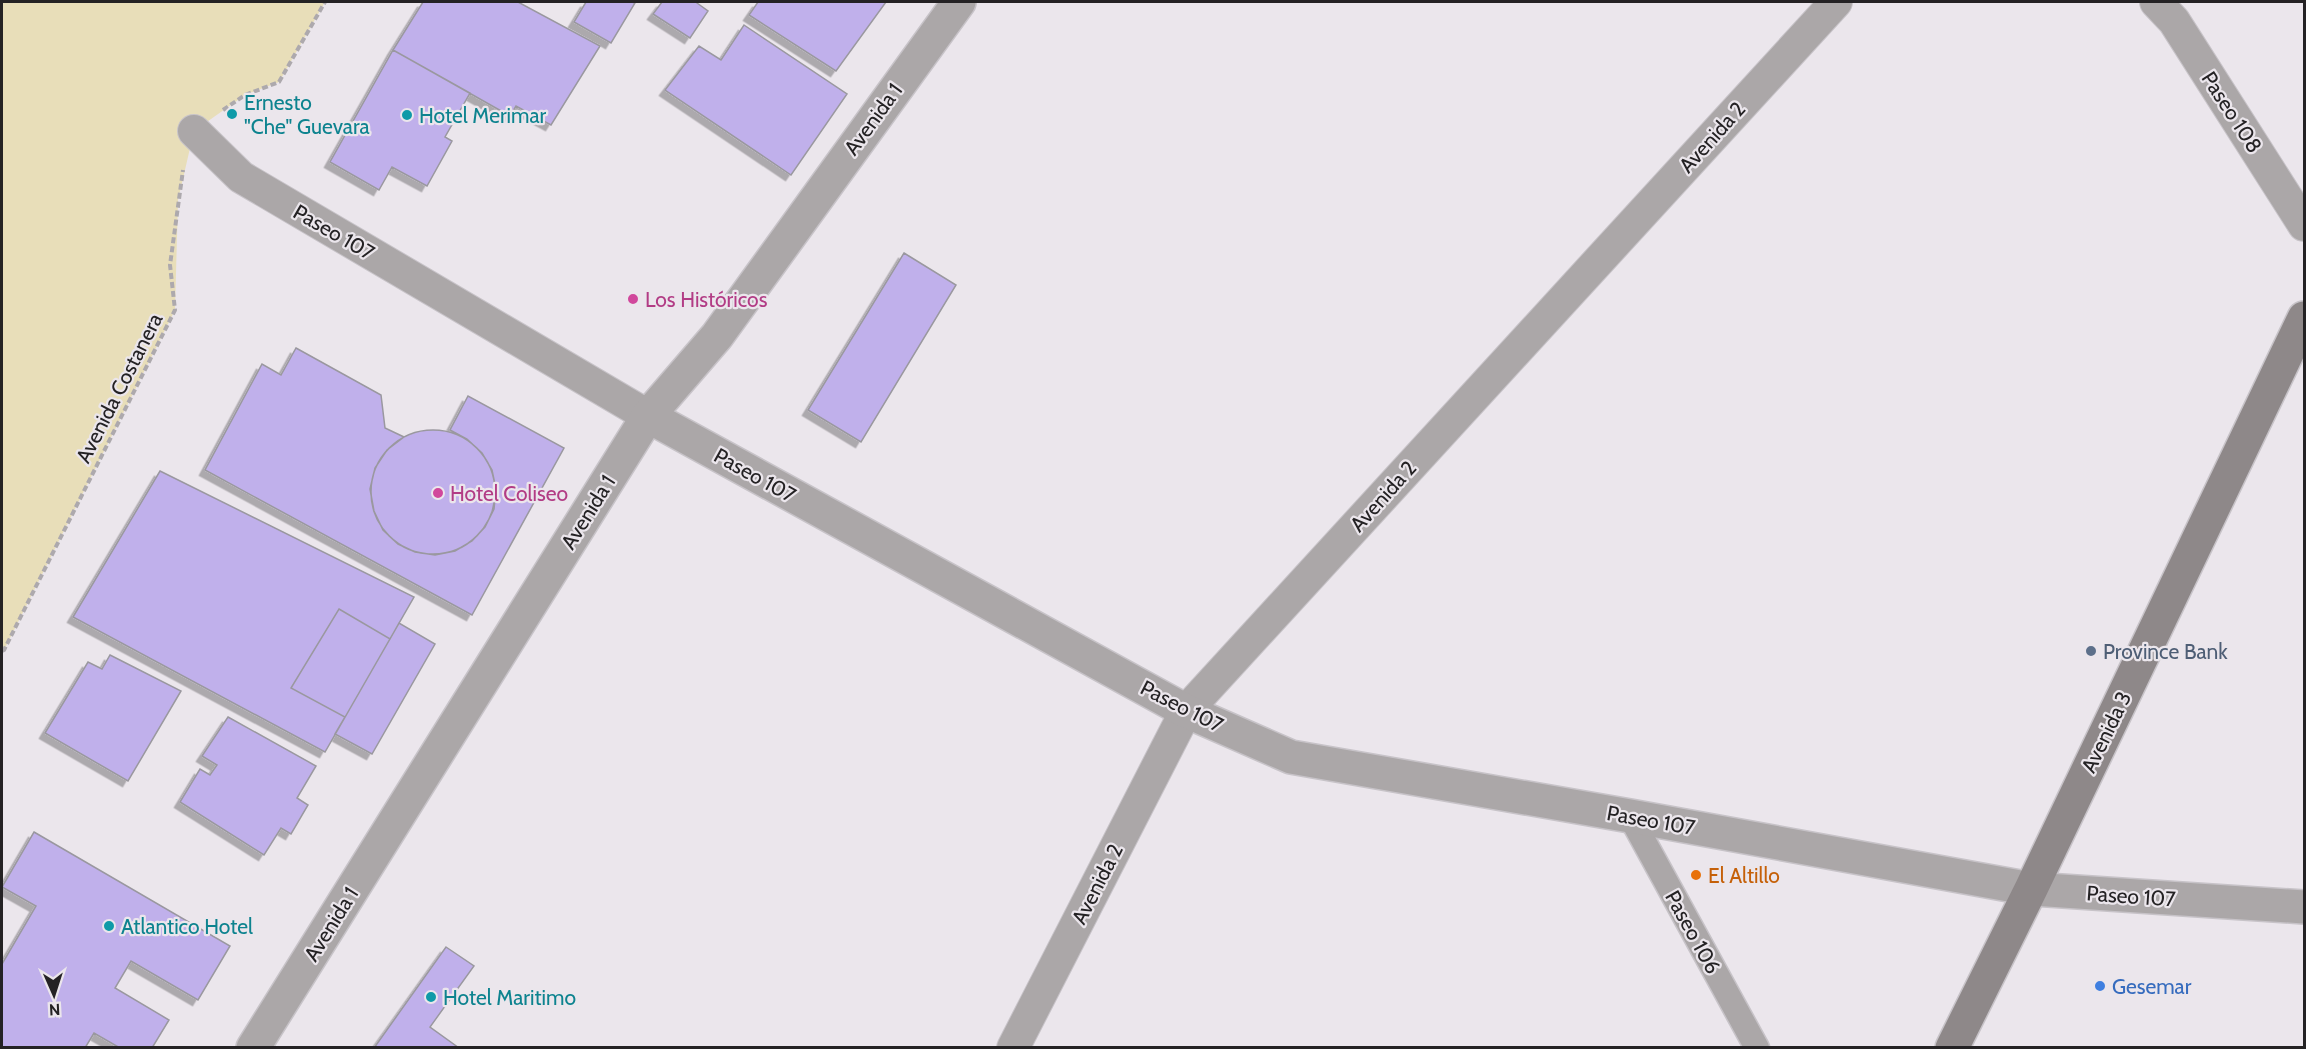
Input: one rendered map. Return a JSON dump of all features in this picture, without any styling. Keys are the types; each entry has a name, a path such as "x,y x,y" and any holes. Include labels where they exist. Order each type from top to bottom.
{"main road":[{"name":"Avenida 3","path":"1952,1047 2031,889 2304,318"}],"street":[{"name":"Avenida 1","path":"254,1047 648,416 717,336 958,2"},
{"name":"Avenida 2","path":"1013,1047 1186,711 1836,2"},
{"name":"Paseo 108","path":"2156,2 2174,21 2304,225"},
{"name":"Paseo 107","path":"194,131 241,177 648,416 1186,711 1291,757 2031,889 2304,907"},
{"name":"Paseo 106","path":"1629,816 1757,1047"}],"path":[{"path":"194,131 245,95 279,82 325,2"},
{"name":"Avenida Costanera","path":"2,651 175,310 170,265 181,176 194,131"}],"sand":[{"path":"2,2 325,2 279,82 245,95 194,131 178,200 175,310 2,651"}],"building":[{"path":"423,2 518,2 600,46 551,125 516,106 510,116 393,50"},
{"path":"586,2 635,3 611,43 574,22"},
{"path":"662,2 698,2 708,11 690,38 653,14"},
{"path":"758,2 886,2 836,71 749,15"},
{"path":"744,25 847,94 791,175 665,90 699,46 721,60"},
{"name":"Hotel Merimar","path":"393,50 470,93 445,137 452,141 427,186 392,167 379,190 330,162"},
{"path":"904,253 956,285 861,442 808,410"},
{"path":"296,348 381,395 385,428 404,437 387,450 375,468 370,489 374,511 383,530 398,544 415,552 435,555 455,551 472,541 485,527 494,509 496,489 492,470 482,453 467,439 450,430 468,396 564,448 472,615 205,470 262,364 281,375"},
{"name":"Hotel Coliseo","path":"433,430 457,435 468,440 477,448 485,457 490,468 495,492 490,516 485,527 477,536 468,544 457,549 433,554 409,549 398,544 389,536 381,527 376,516 371,492 376,468 381,457 389,448 398,440 409,435"},
{"path":"160,471 414,597 325,752 73,617"},
{"path":"339,609 390,639 399,623 435,644 372,754 335,734 345,717 291,688"},
{"path":"110,655 181,691 128,781 45,733 88,662 102,669"},
{"path":"228,717 316,766 297,798 308,805 291,834 281,828 264,855 180,802 200,769 210,775 217,765 202,756"},
{"name":"Atlantico Hotel","path":"34,832 230,946 198,1000 131,961 115,988 169,1020 152,1048 120,1048 94,1033 85,1048 2,1048 2,964 36,906 2,887"},
{"name":"Hotel Maritimo","path":"446,947 474,966 430,1027 459,1048 374,1048"}],"place":[{"name":"Ernesto \"Che\" Guevara","path":"232,114"},
{"name":"Hotel Merimar","path":"407,115"},
{"name":"Los Históricos","path":"633,299"},
{"name":"Hotel Coliseo","path":"438,493"},
{"name":"Province Bank","path":"2091,651"},
{"name":"El Altillo","path":"1696,875"},
{"name":"Atlantico Hotel","path":"109,926"},
{"name":"Gesemar","path":"2100,986"},
{"name":"Hotel Maritimo","path":"431,997"}]}
